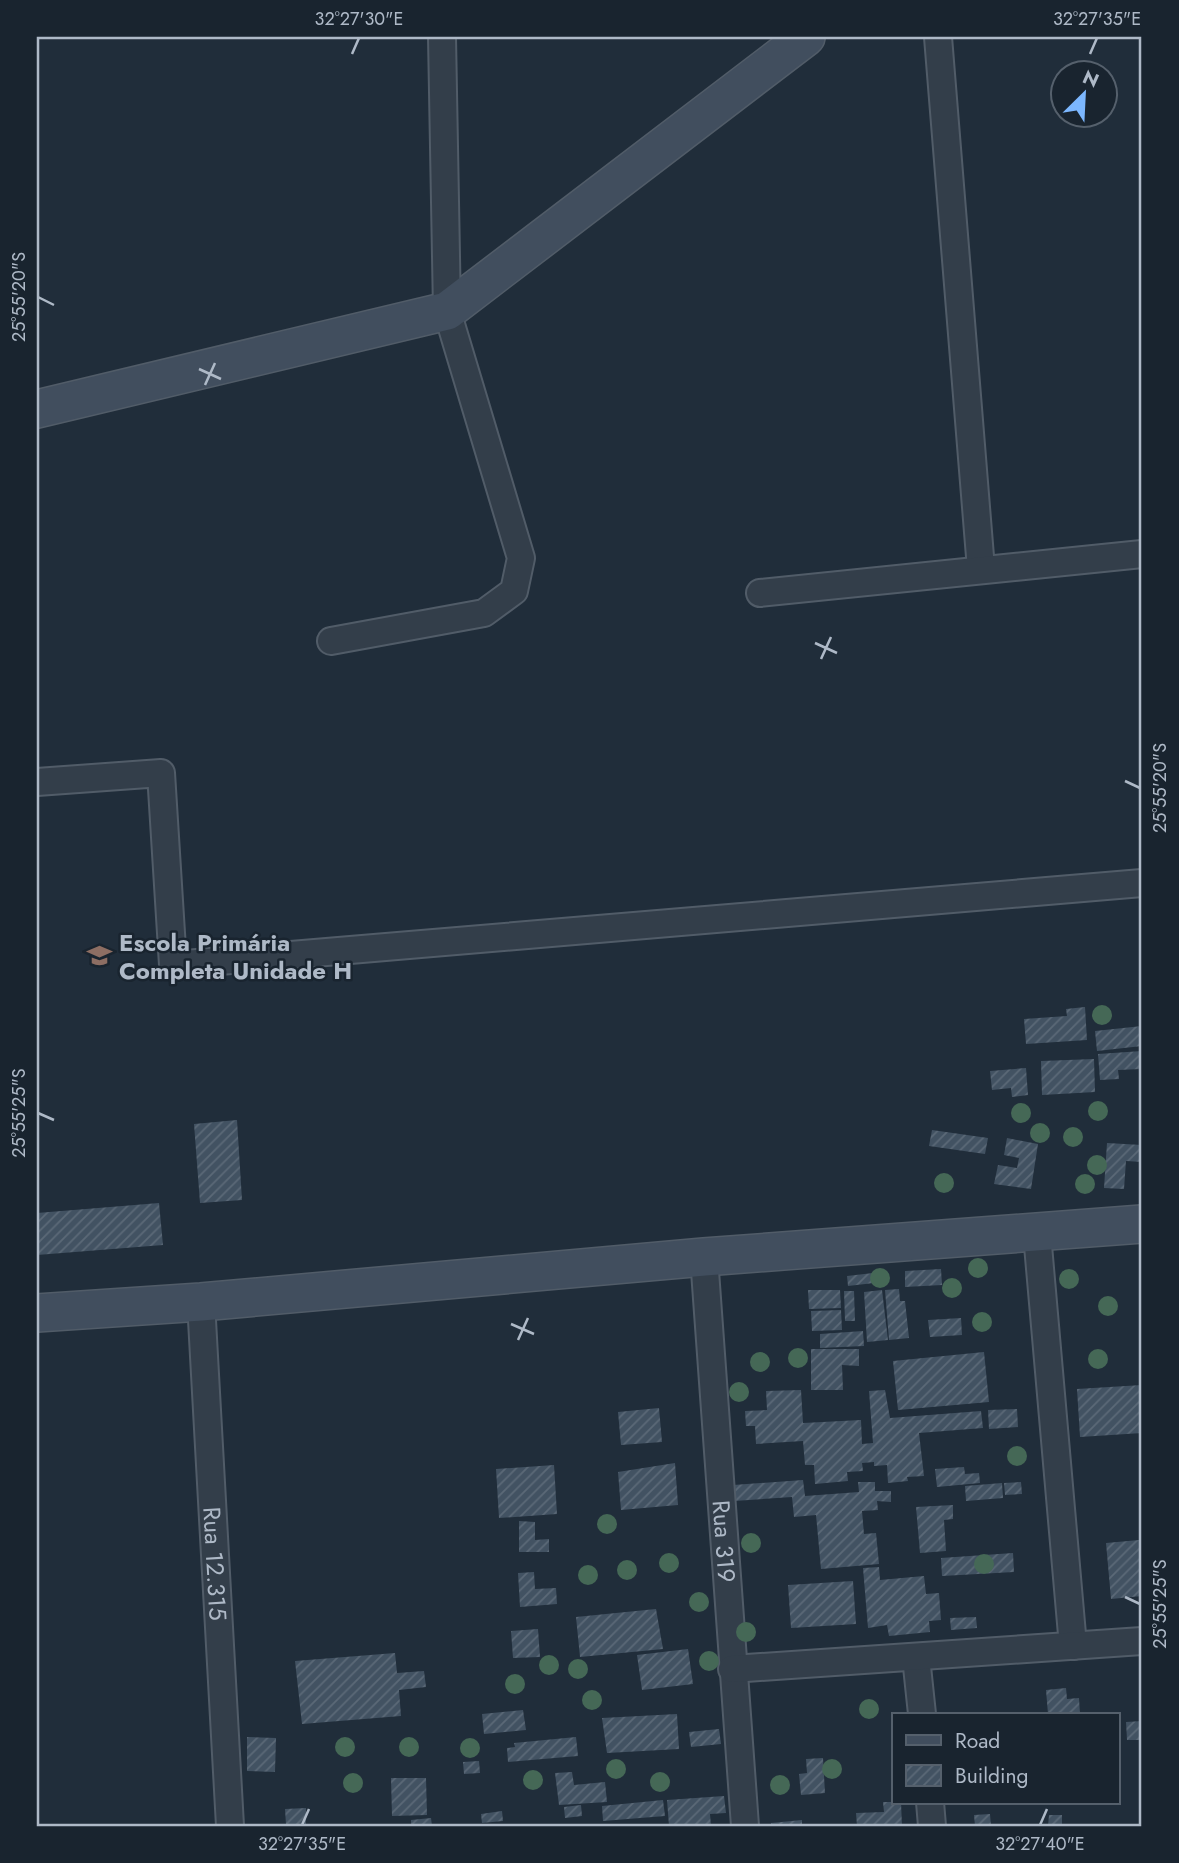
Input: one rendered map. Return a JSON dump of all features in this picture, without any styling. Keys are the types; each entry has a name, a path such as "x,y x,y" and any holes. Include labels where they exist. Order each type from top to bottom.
{"street":[{"path":"331,641 484,612 514,591 521,558 447,311 442,37"},
{"path":"37,409 447,311 806,37"},
{"path":"938,37 981,569"},
{"path":"760,593 1142,554"},
{"path":"37,782 160,773 173,965 1142,883"},
{"path":"37,1313 201,1302 704,1257 1142,1224"},
{"path":"1037,1234 1073,1646"},
{"name":"Rua 319","path":"704,1257 745,1826"},
{"name":"Rua 12.315","path":"201,1302 230,1826"},
{"path":"732,1669 1142,1641"},
{"path":"916,1657 922,1713"},
{"path":"930,1804 932,1826"}],"building":[{"path":"1085,1007 1087,1040 1026,1044 1024,1019 1067,1016 1066,1009"},
{"path":"1142,1026 1142,1046 1097,1051 1095,1031"},
{"path":"1142,1051 1142,1069 1118,1070 1119,1079 1100,1080 1098,1054"},
{"path":"1094,1059 1095,1092 1042,1095 1041,1061"},
{"path":"1026,1068 1028,1095 1012,1097 1011,1088 992,1090 990,1071"},
{"path":"237,1120 242,1200 200,1203 194,1124"},
{"path":"932,1130 988,1138 985,1154 929,1146"},
{"path":"1007,1138 1038,1144 1031,1189 994,1184 998,1165 1017,1168 1019,1158 1004,1155"},
{"path":"1107,1143 1142,1145 1142,1162 1126,1161 1124,1189 1104,1188"},
{"path":"159,1203 163,1245 37,1255 37,1213"},
{"path":"941,1269 942,1285 905,1287 905,1271"},
{"path":"873,1273 874,1283 848,1286 847,1276"},
{"path":"899,1289 900,1301 905,1301 909,1338 889,1340 885,1290"},
{"path":"808,1290 840,1290 841,1308 809,1309"},
{"path":"882,1290 888,1340 867,1342 864,1292"},
{"path":"844,1291 854,1291 855,1321 845,1321"},
{"path":"841,1310 842,1330 812,1331 811,1311"},
{"path":"961,1318 962,1335 930,1337 928,1320"},
{"path":"863,1331 864,1346 820,1348 820,1334"},
{"path":"811,1349 859,1349 859,1366 842,1365 843,1390 811,1390"},
{"path":"984,1352 989,1402 898,1410 893,1361"},
{"path":"1142,1385 1142,1433 1080,1437 1077,1389"},
{"path":"801,1390 803,1423 861,1420 862,1444 873,1443 869,1391 885,1390 890,1418 981,1411 983,1428 919,1433 924,1476 907,1477 908,1481 888,1483 887,1465 874,1466 874,1462 862,1463 863,1471 847,1472 848,1481 815,1484 814,1465 805,1465 803,1441 756,1444 755,1426 746,1426 745,1411 767,1410 766,1391"},
{"path":"659,1408 662,1442 621,1445 618,1412"},
{"path":"1017,1409 1018,1427 989,1429 988,1410"},
{"path":"675,1463 678,1505 621,1510 618,1472"},
{"path":"554,1465 557,1514 499,1518 496,1469"},
{"path":"964,1467 965,1474 979,1473 980,1483 937,1487 935,1469"},
{"path":"803,1480 805,1496 859,1492 858,1482 875,1482 875,1491 891,1491 891,1502 877,1501 878,1510 862,1511 864,1534 876,1533 879,1564 821,1569 816,1515 794,1517 792,1497 734,1501 733,1485"},
{"path":"1021,1482 1022,1494 1005,1495 1004,1483"},
{"path":"1002,1483 1003,1498 966,1501 965,1486"},
{"path":"953,1505 953,1519 944,1520 946,1551 920,1553 916,1507"},
{"path":"519,1521 535,1522 535,1540 549,1539 549,1552 519,1552"},
{"path":"1139,1540 1142,1596 1111,1599 1106,1543"},
{"path":"1013,1553 1014,1572 942,1576 941,1558"},
{"path":"879,1567 880,1580 924,1576 926,1594 939,1593 941,1620 929,1621 930,1632 889,1636 887,1625 868,1628 863,1568"},
{"path":"534,1572 535,1589 556,1588 557,1604 520,1607 518,1573"},
{"path":"853,1581 856,1624 791,1628 788,1585"},
{"path":"656,1609 663,1649 580,1657 576,1617"},
{"path":"976,1617 977,1628 951,1630 950,1618"},
{"path":"538,1629 540,1657 513,1658 511,1631"},
{"path":"688,1649 693,1684 642,1690 637,1655"},
{"path":"395,1653 397,1673 424,1671 426,1687 399,1690 401,1716 302,1724 295,1661"},
{"path":"1066,1688 1067,1699 1079,1698 1080,1713 1048,1713 1046,1690"},
{"path":"523,1710 526,1730 484,1734 482,1714"},
{"path":"677,1714 679,1749 607,1753 602,1718"},
{"path":"1142,1721 1142,1740 1127,1740 1126,1722"},
{"path":"719,1729 721,1744 691,1747 689,1732"},
{"path":"247,1737 276,1738 275,1772 247,1771"},
{"path":"576,1737 578,1756 508,1762 507,1748 515,1747 514,1743"},
{"path":"823,1758 825,1793 801,1795 799,1774 807,1773 806,1759"},
{"path":"479,1761 480,1773 464,1774 463,1762"},
{"path":"572,1772 574,1785 605,1782 607,1802 559,1805 555,1773"},
{"path":"391,1778 426,1778 427,1815 392,1816"},
{"path":"724,1796 726,1813 710,1814 711,1826 669,1826 667,1800"},
{"path":"663,1800 665,1816 603,1821 602,1806"},
{"path":"883,1802 901,1804 902,1826 857,1826 856,1813 884,1812"},
{"path":"581,1805 582,1816 565,1818 564,1807"},
{"path":"306,1808 306,1824 286,1825 285,1809"},
{"path":"502,1811 503,1821 482,1823 481,1814"},
{"path":"990,1814 991,1826 975,1826 974,1815"},
{"path":"1049,1815 1062,1815 1062,1826 1048,1826"},
{"path":"431,1818 432,1826 411,1826 411,1820"},
{"path":"802,1820 802,1826 771,1826 771,1823"}],"place":[{"name":"Escola Primária Completa Unidade H","path":"99,956"}]}
